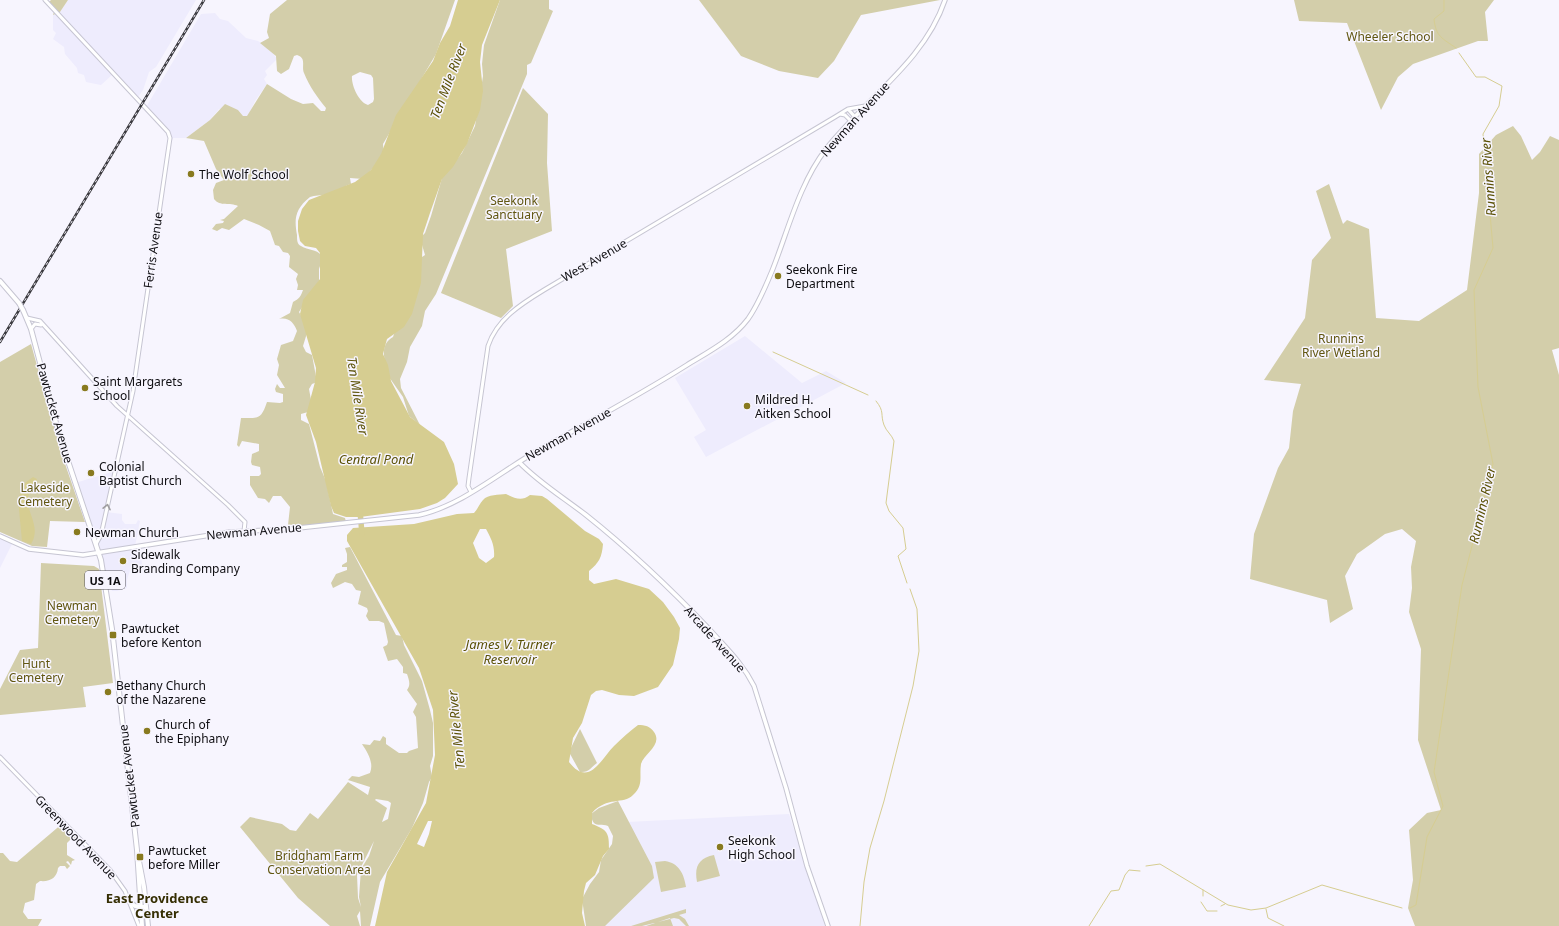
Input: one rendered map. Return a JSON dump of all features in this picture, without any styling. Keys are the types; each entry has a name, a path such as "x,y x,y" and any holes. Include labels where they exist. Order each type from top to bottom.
{"main road":[{"name":"Newman Avenue","path":"0,536 28,549 84,555 99,551 244,531 289,529 429,513 471,492 519,462 670,376 724,343 741,328 763,293 810,174 826,149 918,50 936,20 944,0"},
{"name":"Pawtucket Avenue","path":"0,281 19,303 27,318 57,429 99,551 112,629 138,861 148,926"},
{"name":"Arcade Avenue","path":"519,462 538,479 597,524 638,560 700,620 737,659 747,673 754,686 786,788 804,857 828,926"},
{"path":"131,903 144,907"},
{"name":"Pawtucket Avenue","path":"141,926 144,907"}],"street":[{"name":"Ferris Avenue","path":"45,0 169,135 133,391 101,535 96,544"},
{"name":"West Avenue","path":"471,492 468,486 488,346 495,331 510,313 544,290 848,109 865,106"},
{"path":"848,109 855,117"},
{"path":"840,114 845,115 851,121"},
{"path":"27,318 36,320 42,325 127,415 245,522 244,531"},
{"path":"31,329 35,324 42,325"},
{"name":"Greenwood Avenue","path":"0,757 110,870 131,903 141,926"}],"shaded area":[{"path":"68,0 196,0 156,67 149,72 143,90 136,100 112,75 101,85 86,82 84,75 78,73 77,68 65,54 64,47 53,39 56,33 53,30 53,15 60,12"},
{"path":"215,13 220,19 228,21 246,38 258,41 271,50 277,59 265,71 267,75 264,79 267,84 255,101 248,116 243,116 238,110 219,109 210,120 186,138 173,138 170,146 167,134 145,109 201,14"},
{"name":"Mildred H. Aitken School","path":"745,336 802,383 826,371 846,383 706,457 694,437 706,430 675,378"},
{"path":"115,471 106,512 122,514 122,520 125,524 136,524 138,520 140,521 135,546 145,546 147,548 136,550 141,552 142,567 131,567 127,580 127,588 112,591 111,588 107,588 101,560 75,483"},
{"path":"0,538 12,544 0,568"},
{"name":"Seekonk High School","path":"789,814 825,926 600,926 653,873 627,822"}],"green space":[{"path":"51,0 68,0 60,12 53,15 54,12 47,4"},
{"path":"287,0 455,0 436,54 383,144 384,156 363,179 350,178 351,184 337,192 310,197 301,206 297,214 297,240 299,244 304,248 318,252 323,257 319,269 319,281 299,312 305,323 307,333 303,346 306,352 312,355 317,382 312,384 309,389 311,400 308,412 301,414 301,420 309,424 320,467 326,481 333,514 345,518 346,522 294,530 295,525 288,525 290,507 281,496 273,496 269,503 265,499 258,498 250,485 250,476 259,476 261,474 260,467 252,465 251,462 252,454 259,451 259,444 242,441 239,447 237,445 241,418 258,417 263,412 267,402 283,402 283,394 276,392 275,389 277,384 280,388 285,388 277,375 279,365 277,359 281,345 293,341 297,331 291,321 279,319 290,313 293,302 300,297 303,290 297,290 298,285 296,279 298,274 289,267 290,256 288,253 283,252 279,246 275,245 270,231 244,219 229,230 222,228 217,231 212,229 216,224 223,223 224,221 220,220 224,219 238,206 232,204 222,204 214,199 213,190 216,183 224,180 216,169 204,141 186,138 210,120 225,104 238,110 243,116 247,116 267,84 291,99 303,104 313,103 321,111 325,111 326,108 306,78 303,70 302,58 297,55 294,56 289,69 281,74 277,71 276,56 260,43 269,38 267,32 270,14","holes":["360,72 371,75 373,78 374,99 373,102 368,105 365,104 356,93 352,76"]},
{"path":"500,0 549,0 549,9 553,11 531,63 527,65 527,74 436,294 425,311 422,326 410,347 407,362 400,379 401,388 420,425 409,416 403,397 389,377 389,372 384,358 384,349 389,340 393,337 419,259 425,255 420,238 425,233 442,178 462,153 475,126 483,76 482,64 484,45"},
{"path":"699,0 940,0 861,15 834,61 818,78 779,71 741,56"},
{"name":"Wheeler School","path":"1294,0 1494,0 1485,12 1488,41 1478,41 1413,64 1398,77 1381,110 1347,23 1299,21"},
{"name":"Seekonk Sanctuary","path":"523,88 548,114 547,163 552,231 506,249 513,306 501,318 441,293"},
{"name":"Runnins River Wetland","path":"1513,126 1521,136 1532,160 1540,152 1550,136 1559,140 1559,348 1552,350 1559,375 1559,926 1415,926 1408,908 1413,880 1409,830 1427,813 1441,810 1418,740 1421,649 1409,612 1412,588 1411,567 1416,541 1402,529 1385,534 1357,554 1345,576 1353,609 1330,623 1327,600 1250,579 1254,534 1278,468 1289,448 1293,411 1301,384 1264,380 1305,318 1312,260 1331,238 1316,191 1329,184 1343,224 1347,220 1369,229 1376,318 1419,321 1467,290 1479,193 1479,154 1496,135"},
{"name":"Lakeside Cemetery","path":"31,344 61,452 85,522 50,521 47,547 32,546 0,532 0,362"},
{"name":"Bridgham Farm Conservation Area","path":"350,547 396,635 402,636 404,645 422,681 433,723 433,756 430,766 432,777 412,828 380,882 370,926 361,926 360,911 357,916 360,926 330,926 298,898 240,827 250,817 282,824 290,830 296,831 310,813 318,819 348,782 368,795 370,787 348,780 352,776 359,777 370,773 371,762 362,744 370,745 374,740 380,741 383,736 386,738 386,744 399,753 407,753 418,748 416,717 413,712 417,704 407,690 409,680 407,674 403,673 403,667 397,659 388,661 383,647 387,645 388,642 384,623 379,621 369,621 366,616 368,611 367,608 358,604 361,591 356,590 352,584 345,582 333,588 331,583 336,574 347,570 347,567 342,567 342,565 347,562 345,548","holes":["375,800 391,803 388,819 382,822 387,808","374,841 369,856 361,869 359,897 361,907 358,898 357,875"]},
{"path":"41,563 94,566 99,569 113,683 83,687 86,707 0,715 0,689 20,650 38,648"},
{"path":"580,729 597,763 588,771 583,772 580,772 569,752"},
{"path":"618,801 652,866 654,878 605,926 586,926 582,899 590,884 599,872 601,860 612,844 613,836 608,826 595,824 593,822 591,814 599,808"},
{"path":"63,823 77,837 71,839 67,843 67,855 75,860 72,861 71,865 68,861 66,862 70,866 67,869 65,866 60,866 55,877 52,879 40,881 36,884 34,900 25,903 23,912 28,919 42,919 38,926 0,926 0,853 3,853 10,861 17,862"},
{"path":"714,855 720,876 697,882 697,867 705,858"},
{"path":"665,861 674,864 680,870 686,887 661,892 655,862"},
{"path":"686,909 686,913 679,915 685,919 689,926 686,926 679,919 674,918 642,926 631,926"},
{"path":"670,918 673,926 646,926"}],"water":[{"name":"Central Pond","path":"458,0 500,0 482,45 480,62 483,91 480,110 467,144 453,167 442,179 423,234 421,283 412,314 404,327 387,339 383,354 388,365 391,381 410,417 444,442 454,464 458,484 445,498 437,503 420,509 360,517 346,517 334,513 331,506 316,442 306,415 315,382 316,368 300,314 303,300 320,279 320,253 316,248 305,246 300,241 298,221 302,209 309,200 355,182 371,170 381,154 396,115 433,61 440,43 450,26"},
{"path":"33,477 37,479 28,498 35,532 31,544 22,541 18,499 25,483"},
{"name":"James V. Turner Reservoir","path":"506,494 518,499 530,495 542,496 585,531 599,539 603,544 602,553 595,565 589,571 589,580 594,584 616,579 649,589 663,602 680,628 673,665 658,687 634,696 619,695 602,690 596,691 591,695 582,723 573,738 569,762 576,769 583,772 589,772 599,764 614,746 638,725 651,728 656,737 655,745 641,764 639,788 633,795 624,800 603,804 592,813 592,824 604,830 609,839 609,849 603,856 595,875 586,883 582,913 585,926 375,926 387,872 426,803 435,755 433,710 419,668 347,541 347,535 353,528 414,524 457,514 474,513 485,498","holes":["480,529 486,529 494,549 494,557 486,563 479,558 473,543","428,821 432,821 424,847 417,844"]}],"waterway":[{"name":"Runnins River","path":"1444,0 1444,11 1434,19 1436,30 1443,39 1456,48"},
{"name":"Runnins River","path":"1410,908 1416,905 1427,837 1443,806 1434,772 1462,585 1493,464 1478,387 1474,290 1493,248 1483,134 1499,106 1502,86 1485,77 1476,77 1459,53"},
{"path":"773,352 868,395"},
{"path":"876,401 879,405 885,427 894,441 886,503 889,511 903,528 906,549 898,556 907,583"},
{"name":"Ten Mile River","path":"360,511 362,534"},
{"path":"860,926 864,882 870,848 884,801 913,686 919,651 917,609 910,589"},
{"name":"Runnins River","path":"1146,866 1160,864 1228,905 1251,910 1266,908 1322,885 1402,908"},
{"name":"Runnins River","path":"1089,926 1111,891 1119,890 1125,875 1129,870 1140,871"},
{"name":"Runnins River","path":"1203,890 1203,896"},
{"name":"Runnins River","path":"1201,902 1207,911 1217,911"},
{"name":"Runnins River","path":"1221,906 1225,904"},
{"path":"1266,909 1268,918 1284,926"}],"railway":[{"path":"0,342 204,0"}],"place":[{"name":"The Wolf School","path":"191,174"},
{"name":"Seekonk Fire Department","path":"778,276"},
{"name":"Saint Margarets School","path":"85,388"},
{"name":"Mildred H. Aitken School","path":"747,406"},
{"name":"Colonial Baptist Church","path":"91,473"},
{"name":"Newman Church","path":"77,532"},
{"name":"Sidewalk Branding Company","path":"123,561"},
{"name":"Pawtucket before Kenton","path":"113,635"},
{"name":"Bethany Church of the Nazarene","path":"108,692"},
{"name":"Church of the Epiphany","path":"147,731"},
{"name":"Seekonk High School","path":"720,847"},
{"name":"Pawtucket before Miller","path":"140,857"}],"district":[{"name":"East Providence Center","path":"157,906"}],"park label":[{"name":"Newman Cemetery","path":"72,612"},
{"name":"Hunt Cemetery","path":"36,670"}]}
